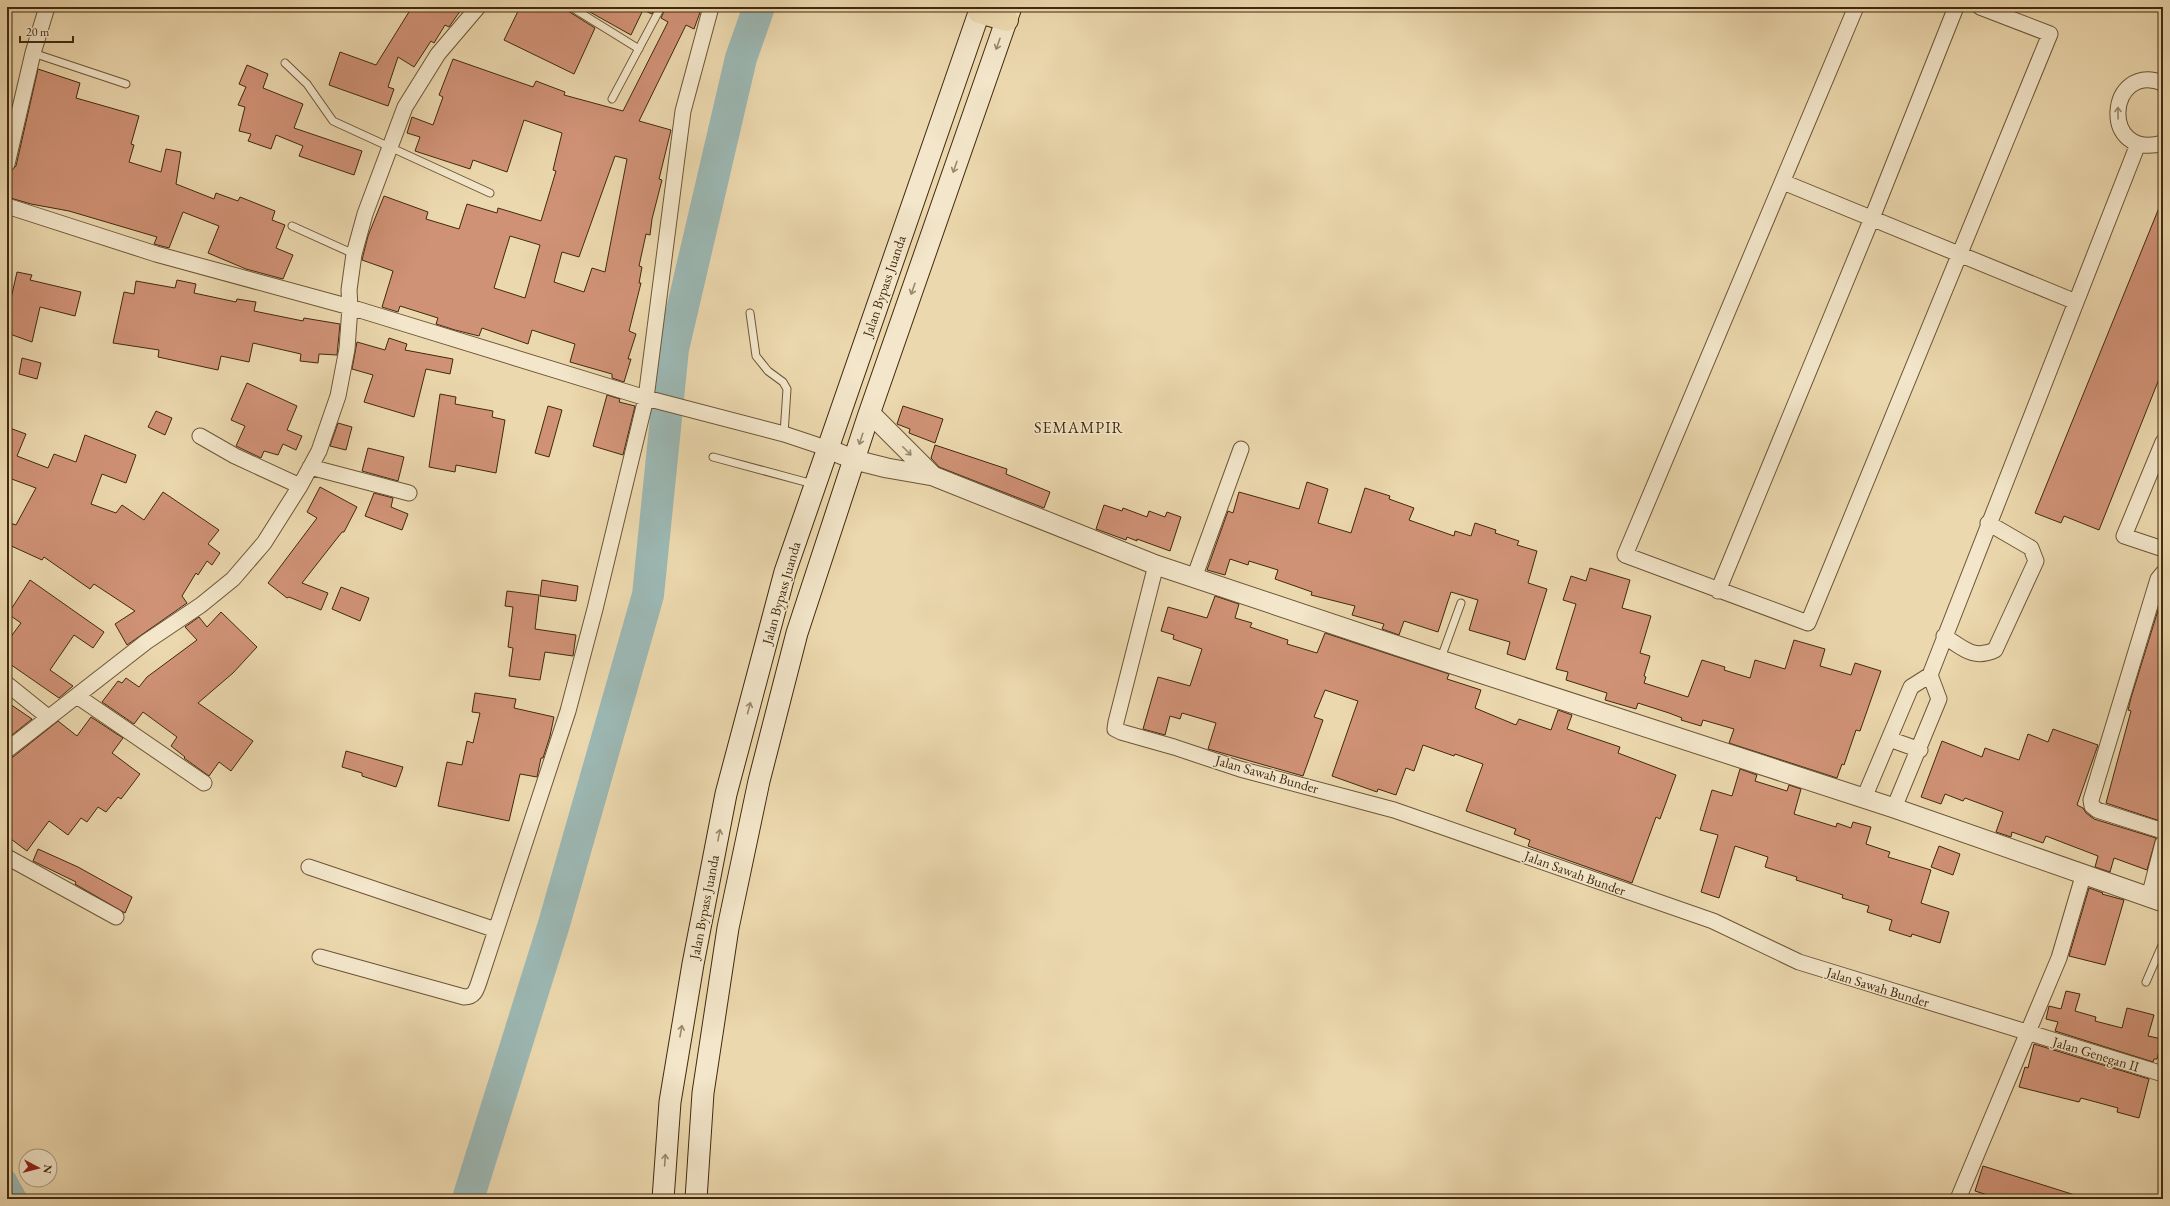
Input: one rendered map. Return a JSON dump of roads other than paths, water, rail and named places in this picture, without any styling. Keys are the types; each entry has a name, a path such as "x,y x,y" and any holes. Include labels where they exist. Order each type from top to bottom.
{"highway":[{"path":"980,10 1009,13"}],"main road":[{"name":"Jalan Bypass Juanda","path":"663,1199 670,1102 693,964 710,883 726,794 785,572 826,448 980,10"},
{"name":"Jalan Bypass Juanda","path":"696,1199 703,1093 728,928 738,886 758,781 797,633 870,413 1009,13"},
{"path":"710,883 724,889 738,886"}],"street":[{"path":"7,164 33,53 46,7"},
{"path":"7,750 146,642 201,605 233,579 264,543 300,486 319,451 338,396 347,349 350,307 349,290 354,254 365,214 404,107 438,54 478,7"},
{"path":"320,957 469,997 475,993 568,711 650,399 683,111 711,7"},
{"path":"1856,7 1625,555 1718,591 1808,623 2050,34 1980,7"},
{"path":"1718,591 1872,218 1956,7"},
{"path":"2163,81 2153,80 2136,82 2123,93 2119,101 2117,113 2119,126 2130,140 2146,146 2163,143"},
{"path":"1864,798 1911,688 1930,675 1988,523 2138,144"},
{"path":"1783,182 2076,302"},
{"path":"7,206 156,254 350,307 650,399 784,434 826,448 855,460 887,468 933,476 1156,565 1440,660 1894,808 2084,873 2156,900 2163,843"},
{"path":"870,413 933,476"},
{"path":"200,436 235,456 300,486"},
{"path":"2163,442 2124,536 2163,549"},
{"path":"1194,578 1242,449"},
{"path":"310,467 409,493"},
{"path":"1944,636 1975,655 1986,654 1995,650 2036,561 2031,548 1988,523"},
{"name":"Jalan Sawah Bunder","path":"1156,565 1115,729 1127,735 1174,747 1240,769 1394,810 1450,828 1713,921 1799,962 2029,1034"},
{"path":"2163,573 2158,579 2091,800 2092,806 2097,810 2163,832"},
{"path":"1894,808 1920,750 1939,699 1930,675"},
{"path":"7,684 48,717"},
{"path":"78,696 204,783"},
{"path":"1889,738 1920,750"},
{"path":"7,857 116,916"},
{"path":"309,868 496,930"},
{"path":"1958,1199 2029,1034 2059,958 2084,873"},
{"name":"Jalan Genegan II","path":"2029,1034 2163,1074"}],"lane":[{"path":"570,7 639,49"},
{"path":"612,99 661,7"},
{"path":"33,53 126,84"},
{"path":"284,63 307,84 333,121 490,193"},
{"path":"292,226 354,254"},
{"path":"750,313 756,356 768,371 783,382 787,389 788,395 784,434"},
{"path":"713,457 815,485"},
{"path":"1440,660 1461,603"},
{"path":"2146,982 2163,943"}],"waterway":[{"path":"468,1199 554,924 648,595 673,349 741,58 759,7"},
{"path":"7,1179 18,1199"}],"district":[{"name":"SEMAMPIR","path":"1079,427"}]}
